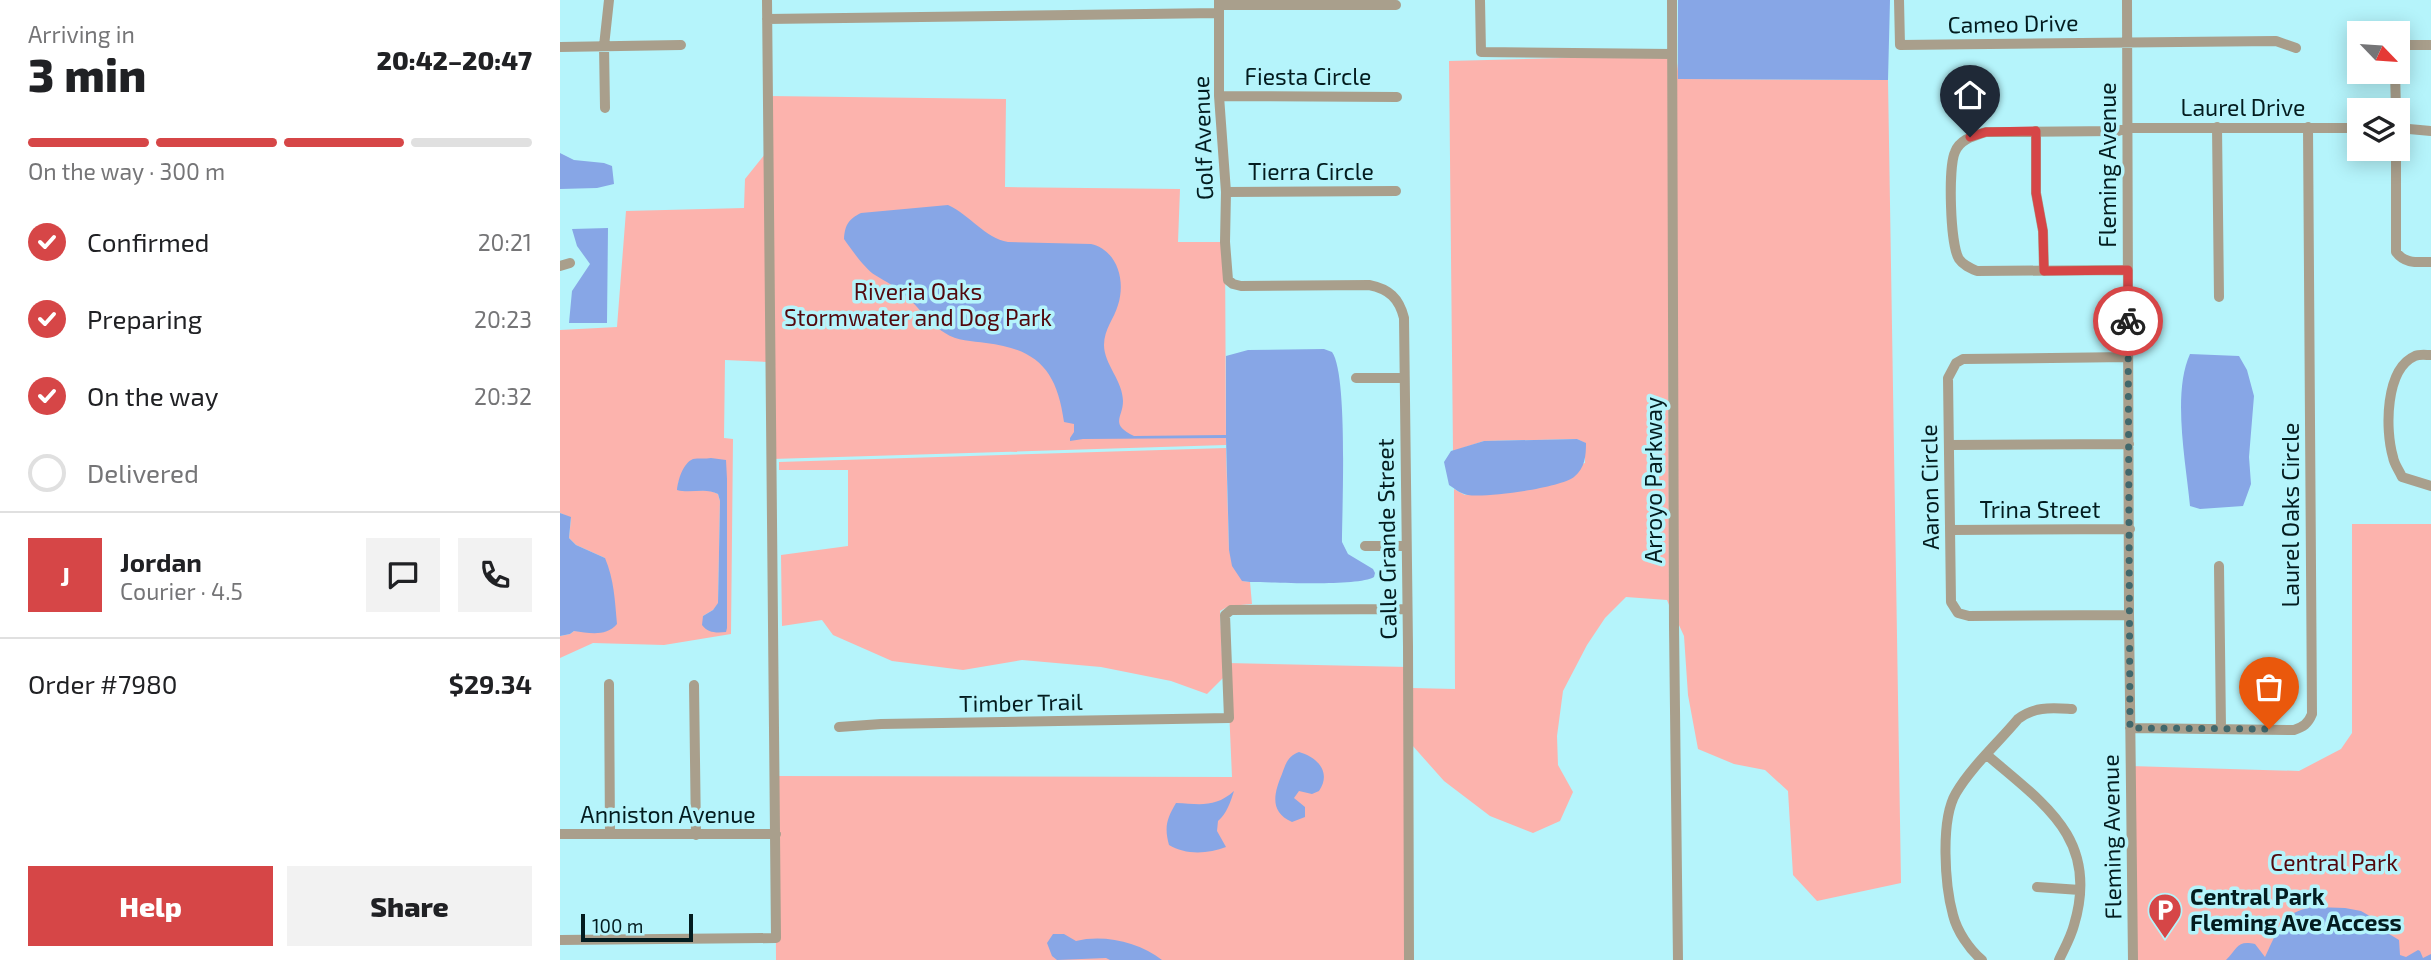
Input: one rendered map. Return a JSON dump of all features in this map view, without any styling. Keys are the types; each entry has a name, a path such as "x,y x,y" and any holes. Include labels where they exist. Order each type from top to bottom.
{"street":[{"path":"605,108 604,46 610,0"},
{"path":"560,940 776,938 767,0"},
{"path":"1480,0 1481,52 1672,54"},
{"name":"Arroyo Parkway","path":"1672,0 1678,960"},
{"name":"Cameo Drive","path":"1899,0 1900,45 2276,41 2296,48"},
{"name":"Fleming Avenue","path":"2127,0 2133,960"},
{"path":"767,19 1219,6 1396,5"},
{"name":"Golf Avenue","path":"1219,6 1219,96 1226,192 1226,274"},
{"path":"560,47 681,45"},
{"path":"2410,45 2431,45"},
{"name":"Fiesta Circle","path":"1219,96 1397,97"},
{"path":"2217,127 2219,297"},
{"name":"Laurel Oaks Circle","path":"2130,728 2294,730 2302,727 2312,714 2308,127"},
{"name":"Laurel Drive","path":"2128,270 1977,271 1966,266 1959,259 1953,243 1951,163 1959,145 1970,137 1986,132 2118,131 2127,128 2347,128"},
{"path":"2410,129 2431,131"},
{"path":"2036,131 2036,193 2043,231 2044,271"},
{"path":"2396,161 2396,252 2409,262 2431,262"},
{"name":"Tierra Circle","path":"1226,192 1396,191"},
{"name":"Calle Grande Street","path":"1226,274 1228,280 1241,286 1369,285 1382,288 1393,295 1401,305 1404,318 1409,960"},
{"path":"2431,355 2416,355 2401,367 2392,387 2389,413 2393,458 2402,477 2431,486"},
{"name":"Aaron Circle","path":"2128,357 1963,359 1956,363 1948,378 1951,601 1958,613 1969,616 2129,615"},
{"path":"1356,378 1404,378"},
{"path":"1949,445 2129,444"},
{"name":"Trina Street","path":"1950,530 2130,529"},
{"path":"1365,546 1405,546"},
{"path":"2219,566 2221,729"},
{"name":"Timber Trail","path":"839,727 1229,718 1225,615 1231,610 1406,609"},
{"path":"609,684 610,834"},
{"path":"694,685 696,835"},
{"path":"1982,960 1964,938 1954,917 1947,865 1948,818 1955,795 2018,719 2028,712 2043,708 2072,709"},
{"path":"1987,755 2040,800 2061,822 2076,849 2080,890 2074,926 2059,960"},
{"name":"Anniston Avenue","path":"560,834 776,834"},
{"path":"2037,887 2080,890"}],"green space":[{"path":"1676,55 1679,79 1888,80 1901,883 1817,901 1793,875 1788,791 1765,770 1734,764 1698,749 1688,695 1684,636 1678,623"},
{"path":"1668,58 1669,605 1667,600 1626,597 1605,618 1587,645 1563,691 1557,736 1558,765 1573,792 1560,821 1533,833 1490,816 1444,781 1412,745 1412,688 1455,689 1454,489 1465,495 1585,463 1585,443 1577,439 1484,441 1453,451 1449,61"},
{"name":"Riveria Oaks Stormwater and Dog Park","path":"769,96 1006,99 1005,187 1180,189 1178,242 1225,242 1226,445 772,459"},
{"path":"765,154 767,362 725,360 724,438 733,439 731,634 664,645 593,643 560,658 560,636 574,631 605,632 605,558 576,545 569,538 571,518 560,513 560,330 617,327 626,211 744,208 745,179","holes":["687,465 727,492 726,632 703,616 718,604 718,494 690,489 678,483"]},
{"path":"1226,448 1229,550 1243,581 1250,582 1252,604 1229,606 1220,611 1223,678 1207,694 1171,681 1101,667 1022,660 963,670 892,661 833,635 822,620 782,626 781,555 848,546 848,470 779,470 779,462"},
{"name":"Central Park","path":"2352,524 2431,524 2431,960 2133,960 2130,766 2299,771 2341,749 2352,733"},
{"path":"1227,663 1408,667 1409,960 776,960 775,776 1232,777"}],"water":[{"path":"1678,0 1890,0 1888,80 1678,79"},
{"path":"560,153 574,160 612,166 614,184 597,188 560,189"},
{"path":"948,205 1000,240 1091,244 1100,247 1113,259 1121,286 1104,345 1122,394 1120,424 1126,432 1134,436 1226,435 1226,356 1248,350 1324,349 1332,352 1337,365 1342,413 1342,542 1348,554 1373,569 1374,577 1334,583 1242,581 1232,566 1229,550 1226,438 1070,441 1074,424 1064,422 1056,389 1042,365 1019,351 960,339 940,330 903,293 867,268 844,239 848,223 861,213"},
{"path":"608,228 607,323 569,323 572,291 590,264 577,246 572,229"},
{"path":"2190,354 2239,356 2247,370 2254,396 2249,457 2251,484 2243,506 2200,509 2190,506 2181,408 2185,370"},
{"path":"1577,439 1586,443 1584,462 1581,470 1566,481 1522,491 1477,496 1463,494 1449,485 1444,462 1451,451 1484,441"},
{"path":"711,458 726,460 726,632 710,631 702,625 703,616 718,603 718,494 677,490 682,472 689,461"},
{"path":"560,513 571,517 569,538 576,545 605,558 612,582 617,624 608,631 574,631 560,636"},
{"path":"1299,752 1321,766 1324,778 1319,791 1312,794 1299,791 1294,798 1305,807 1305,817 1292,822 1280,813 1275,801 1286,763"},
{"path":"1234,791 1230,804 1218,821 1217,831 1226,847 1197,852 1182,851 1169,845 1167,823 1176,803 1214,803"},
{"path":"2315,907 2361,911 2380,922 2374,928 2378,932 2381,929 2399,940 2400,955 2406,957 2418,950 2423,958 2431,954 2431,960 2226,960 2238,946 2245,943 2255,944 2265,957 2277,931 2288,918 2304,909"},
{"path":"1053,934 1064,934 1076,941 1098,938 1121,941 1143,948 1162,960 1057,960 1052,956 1047,943"}],"way so far":[{"path":"2128,321 2130,728 2269,729"}],"place":[{"name":"Central Park Fleming Ave Access","path":"2165,940"}],"route":[{"path":"1970,137 1986,132 2036,131 2036,193 2043,231 2044,271 2128,270 2128,321"}]}
